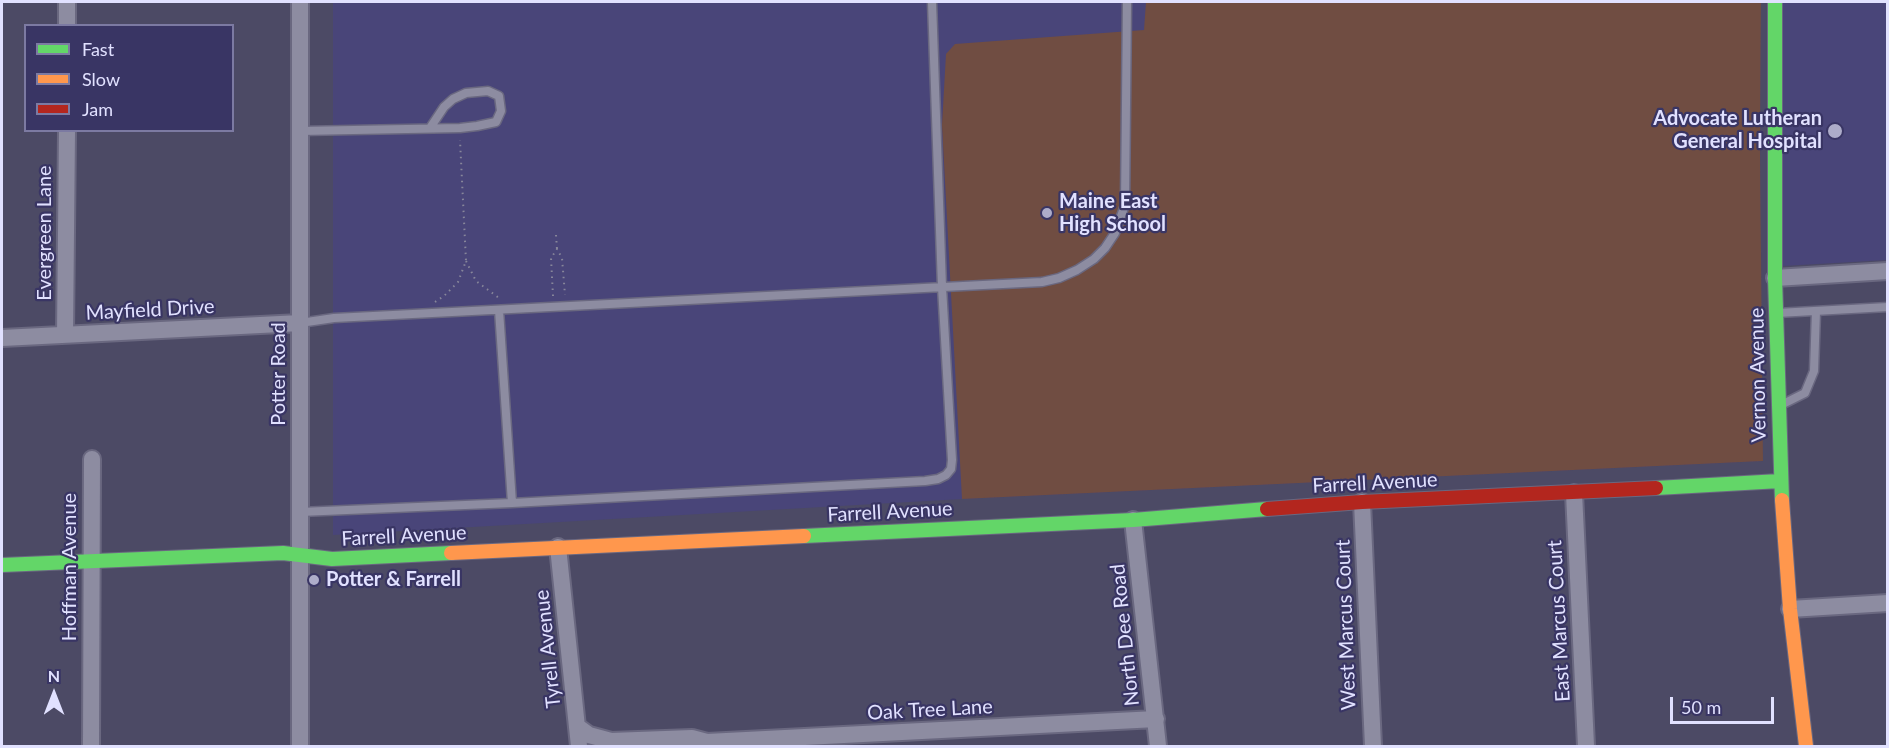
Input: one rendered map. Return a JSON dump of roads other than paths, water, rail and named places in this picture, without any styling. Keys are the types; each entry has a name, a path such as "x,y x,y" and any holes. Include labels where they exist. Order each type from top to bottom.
{"street":[{"path":"67,2 67,24"},
{"name":"Potter Road","path":"300,2 300,747"},
{"name":"Vernon Avenue","path":"1775,2 1776,313 1780,481 1790,609 1806,747"},
{"name":"Evergreen Lane","path":"65,335 67,132"},
{"path":"1776,278 1887,271"},
{"name":"Mayfield Drive","path":"2,338 300,323"},
{"name":"Hoffman Avenue","path":"91,747 92,459"},
{"name":"Farrell Avenue","path":"2,566 284,553 332,559 1133,520 1362,502 1780,481"},
{"name":"East Marcus Court","path":"1574,493 1586,747"},
{"name":"West Marcus Court","path":"1362,502 1372,747"},
{"name":"North Dee Road","path":"1133,520 1158,747"},
{"name":"Tyrell Avenue","path":"558,547 579,747"},
{"path":"1790,609 1887,603"},
{"name":"Oak Tree Lane","path":"578,727 589,735 611,741 692,738 702,744 1156,719"}],"lane":[{"path":"300,512 925,481 946,475 951,469 952,460 942,287 932,2"},
{"path":"300,323 334,318 1042,282 1059,278 1077,270 1094,258 1115,233 1125,205 1127,2"},
{"path":"300,131 460,128 496,122 501,111 499,96 488,91 466,93 453,99 444,107 430,128"},
{"path":"1776,313 1887,306"},
{"path":"500,310 512,503"},
{"path":"1778,406 1805,393 1814,371 1816,311"}],"place":[{"name":"Advocate Lutheran General Hospital","path":"1835,131"},
{"name":"Maine East High School","path":"1047,213"},
{"name":"Potter & Farrell","path":"314,580"}]}
